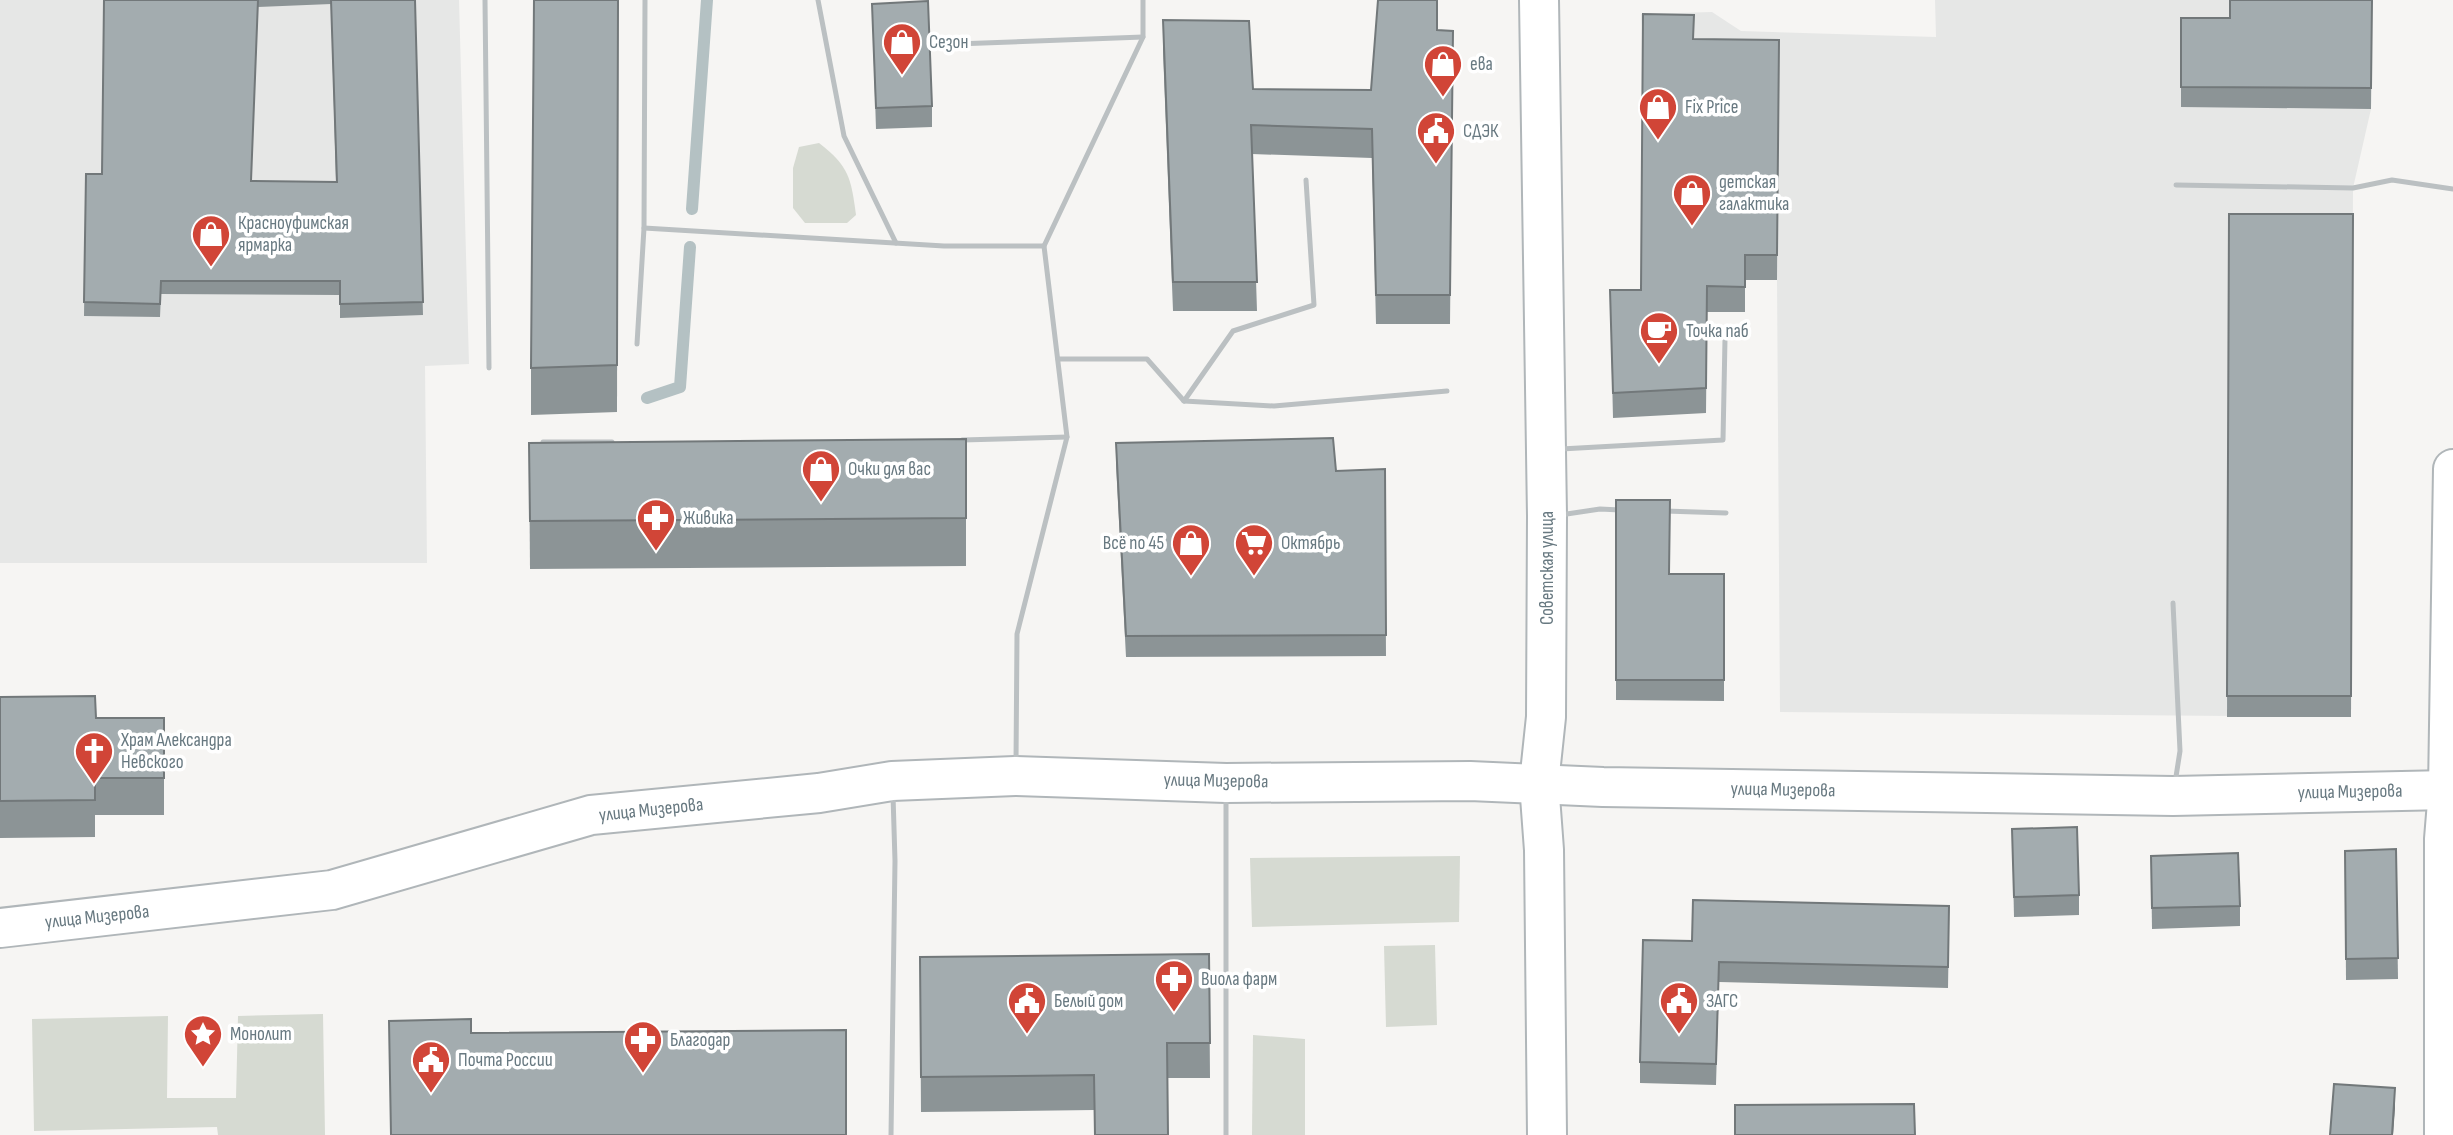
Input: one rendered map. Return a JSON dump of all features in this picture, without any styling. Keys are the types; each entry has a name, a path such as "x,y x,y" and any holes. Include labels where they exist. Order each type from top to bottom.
{"main road":[{"name":"Советская улица","path":"1539,0 1547,516 1546,717 1539,783 1544,850 1547,1135"},
{"path":"2444,1135 2444,839 2448,790 2453,469"},
{"name":"улица Мизерова","path":"0,928 332,890 591,816 819,793 892,781 1016,776 1226,783 1470,781 1603,787 2172,796 2448,790"}],"lane":[{"path":"485,0 489,368"},
{"path":"637,344 644,228 645,0"},
{"path":"818,0 844,136 896,243"},
{"path":"1016,776 1017,634 1067,437 1044,246 1143,37 1143,0"},
{"path":"956,44 1143,37"},
{"path":"1184,401 1233,331 1314,305 1306,180"},
{"path":"2176,185 2353,188 2392,180 2453,189"},
{"path":"644,228 944,246 1044,246"},
{"path":"1546,450 1723,440 1725,339"},
{"path":"1058,359 1147,359 1184,401 1274,406 1447,391"},
{"path":"957,440 1067,437"},
{"path":"543,442 626,442"},
{"path":"1547,516 1600,509 1625,510"},
{"path":"1663,511 1726,513"},
{"path":"2172,796 2180,751 2173,603"},
{"path":"891,1135 895,861 892,781"},
{"path":"1226,783 1226,1135"}],"shaded area":[{"name":"Красноуфимская ярмарка","path":"0,0 459,0 469,364 425,366 427,563 0,563"},
{"path":"1935,0 2372,0 2371,109 2353,188 2351,717 1780,712 1777,280 1779,65 1643,40 1641,14 1712,12 1741,31 1936,37"},
{"path":"819,143 843,166 850,182 856,215 847,223 805,223 793,208 793,168 799,147"},
{"path":"1460,856 1459,922 1252,927 1250,858"},
{"path":"1435,945 1437,1025 1386,1027 1384,946"},
{"path":"323,1014 325,1135 218,1135 217,1127 34,1131 32,1019 168,1016 167,1098 236,1098 238,1016"},
{"path":"1253,1035 1305,1039 1305,1135 1252,1135"}],"building":[{"path":"104,0 258,0 251,181 337,182 331,0 415,0 423,302 340,304 340,281 161,281 160,304 84,302 86,174 102,174"},
{"path":"534,0 618,0 617,365 531,368"},
{"path":"1378,0 1437,0 1437,30 1453,31 1450,295 1376,295 1372,129 1251,125 1257,282 1173,282 1163,20 1249,21 1253,89 1371,90"},
{"path":"2230,0 2372,0 2371,88 2181,87 2181,18 2230,18"},
{"name":"Сезон","path":"928,1 932,106 876,108 872,4"},
{"path":"1643,14 1694,15 1693,39 1779,40 1777,255 1745,255 1745,287 1707,286 1706,388 1613,393 1610,290 1641,290"},
{"path":"2229,214 2353,214 2351,696 2227,696"},
{"name":"Октябрь","path":"1333,438 1336,471 1385,469 1386,635 1126,636 1116,443"},
{"path":"966,439 966,518 530,521 529,443"},
{"path":"1616,500 1670,500 1669,574 1724,574 1724,680 1616,680"},
{"path":"95,696 96,718 164,718 164,778 95,778 95,800 0,801 0,697"},
{"path":"2077,827 2079,895 2014,897 2012,829"},
{"path":"2396,849 2398,958 2346,959 2345,851"},
{"path":"2238,853 2240,906 2152,908 2151,856"},
{"name":"ЗАГС","path":"1693,900 1949,906 1948,967 1719,962 1716,1064 1640,1062 1643,940 1692,941"},
{"path":"1209,954 1210,1043 1167,1043 1168,1135 1095,1135 1094,1075 921,1077 920,957"},
{"path":"471,1019 471,1033 846,1030 846,1135 391,1135 389,1021"},
{"path":"2334,1084 2395,1088 2392,1135 2330,1135"},
{"path":"1914,1104 1915,1135 1735,1135 1735,1105"}],"waterway":[{"path":"692,209 707,0"},
{"path":"647,398 680,387 690,247"}],"place":[{"name":"Сезон","path":"902,76"},
{"name":"ева","path":"1443,98"},
{"name":"Fix Price","path":"1658,141"},
{"name":"СДЭК","path":"1436,165"},
{"name":"детская галактика","path":"1692,227"},
{"name":"Красноуфимская ярмарка","path":"211,268"},
{"name":"Точка паб","path":"1659,365"},
{"name":"Очки для вас","path":"821,503"},
{"name":"Живика","path":"656,552"},
{"name":"Всё по 45","path":"1191,577"},
{"name":"Октябрь","path":"1254,577"},
{"name":"Храм Александра Невского","path":"94,785"},
{"name":"Виола фарм","path":"1174,1013"},
{"name":"Белый дом","path":"1027,1035"},
{"name":"ЗАГС","path":"1679,1035"},
{"name":"Монолит","path":"203,1068"},
{"name":"Благодар","path":"643,1074"},
{"name":"Почта России","path":"431,1094"}]}
